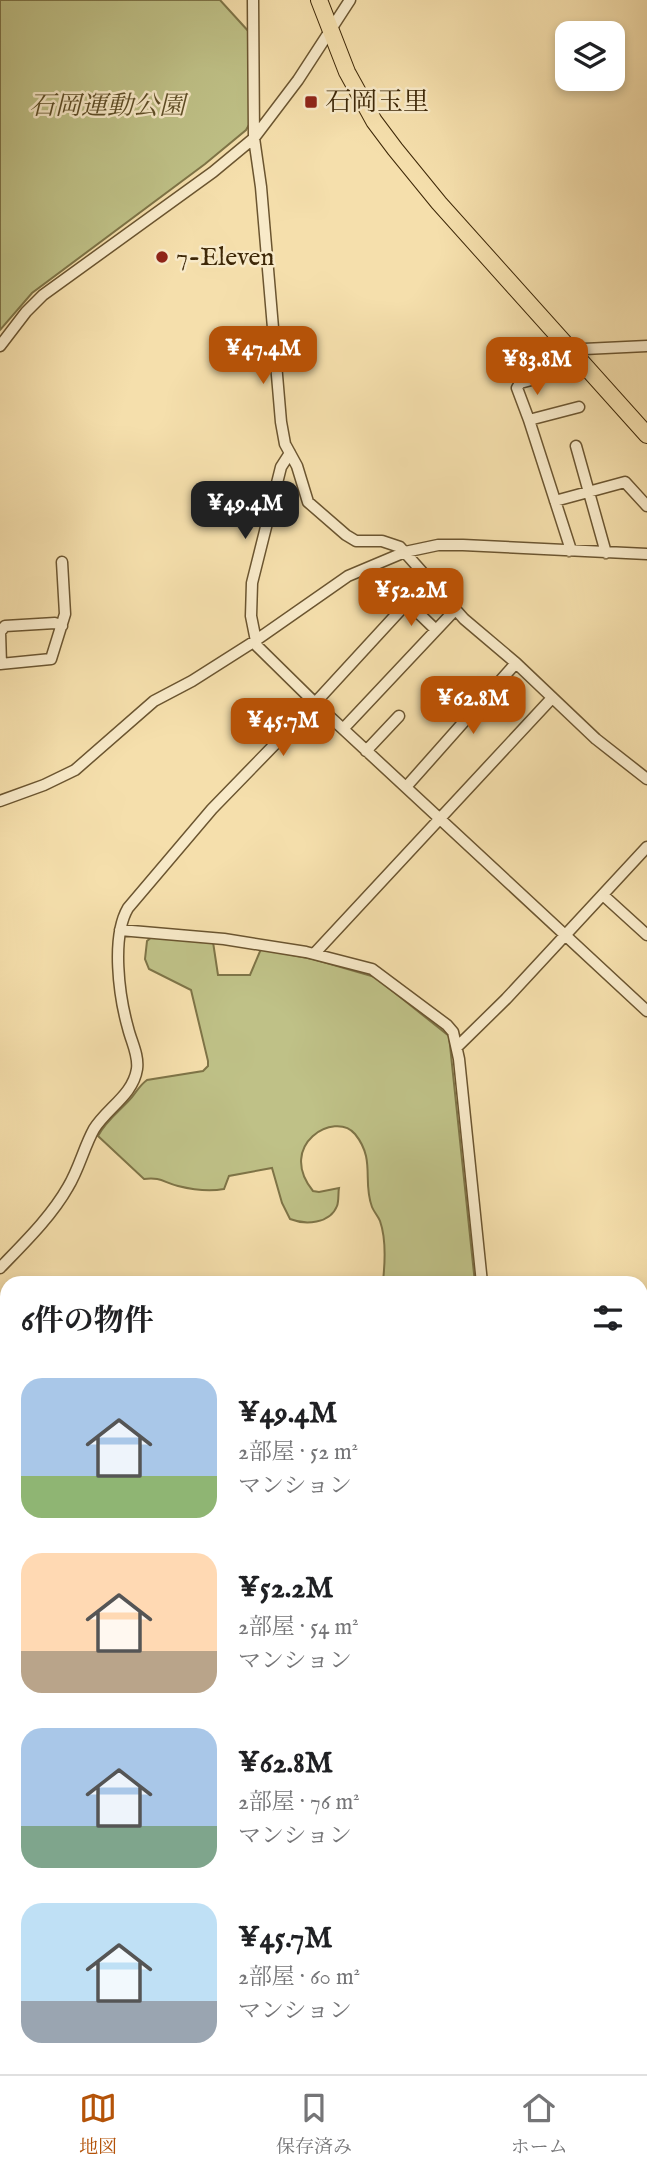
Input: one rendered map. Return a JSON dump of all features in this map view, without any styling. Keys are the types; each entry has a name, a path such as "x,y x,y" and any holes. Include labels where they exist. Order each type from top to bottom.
{"highway":[{"path":"318,0 359,96 395,149 439,203 647,435"}],"street":[{"path":"253,0 254,138 261,187 281,422 285,444 297,466 308,502 356,541 391,542 405,552 455,610 596,739 647,779"},
{"path":"0,346 43,295 213,172 254,138 285,98 350,0"},
{"path":"576,355 584,349 647,346"},
{"path":"550,376 520,383 517,388 570,547 569,551"},
{"path":"528,420 579,407"},
{"path":"576,446 606,553"},
{"path":"290,453 281,467 252,583 251,616 255,641 261,652 647,1011"},
{"path":"555,501 625,482 647,506"},
{"path":"0,802 75,770 154,701 192,681 255,641 348,576 405,552 450,545 647,554"},
{"path":"61,626 55,623 5,626 0,632 1,664 49,661 53,656 61,626 65,609 62,562"},
{"path":"0,1268 60,1201 96,1126 118,1103 135,1076 137,1056 127,1026 122,997 118,938 124,916 136,898 212,809 315,703 429,579"},
{"path":"408,603 436,630"},
{"path":"343,729 455,610"},
{"path":"405,787 516,663"},
{"path":"314,954 552,698"},
{"path":"366,751 399,716"},
{"path":"457,1047 506,999 647,846"},
{"path":"603,895 647,935"},
{"path":"120,930 224,939 314,954 378,972 447,1025 453,1032 457,1047 481,1276"}],"green space":[{"name":"石岡運動公園","path":"0,0 220,0 250,33 250,123 246,130 205,164 32,293 0,330"},
{"path":"153,936 213,942 218,975 250,975 261,949 313,959 375,977 449,1036 474,1276 384,1276 382,1228 369,1197 365,1153 355,1134 346,1128 335,1126 323,1129 305,1146 301,1159 303,1174 313,1191 339,1188 338,1204 334,1212 317,1222 290,1219 282,1203 272,1168 229,1176 224,1189 190,1189 158,1179 144,1179 98,1136 109,1120 147,1080 203,1071 208,1066 191,990 149,969 145,959 147,941"}],"place":[{"name":"石岡玉里","path":"311,102"},
{"name":"7-Eleven","path":"162,257"}]}
